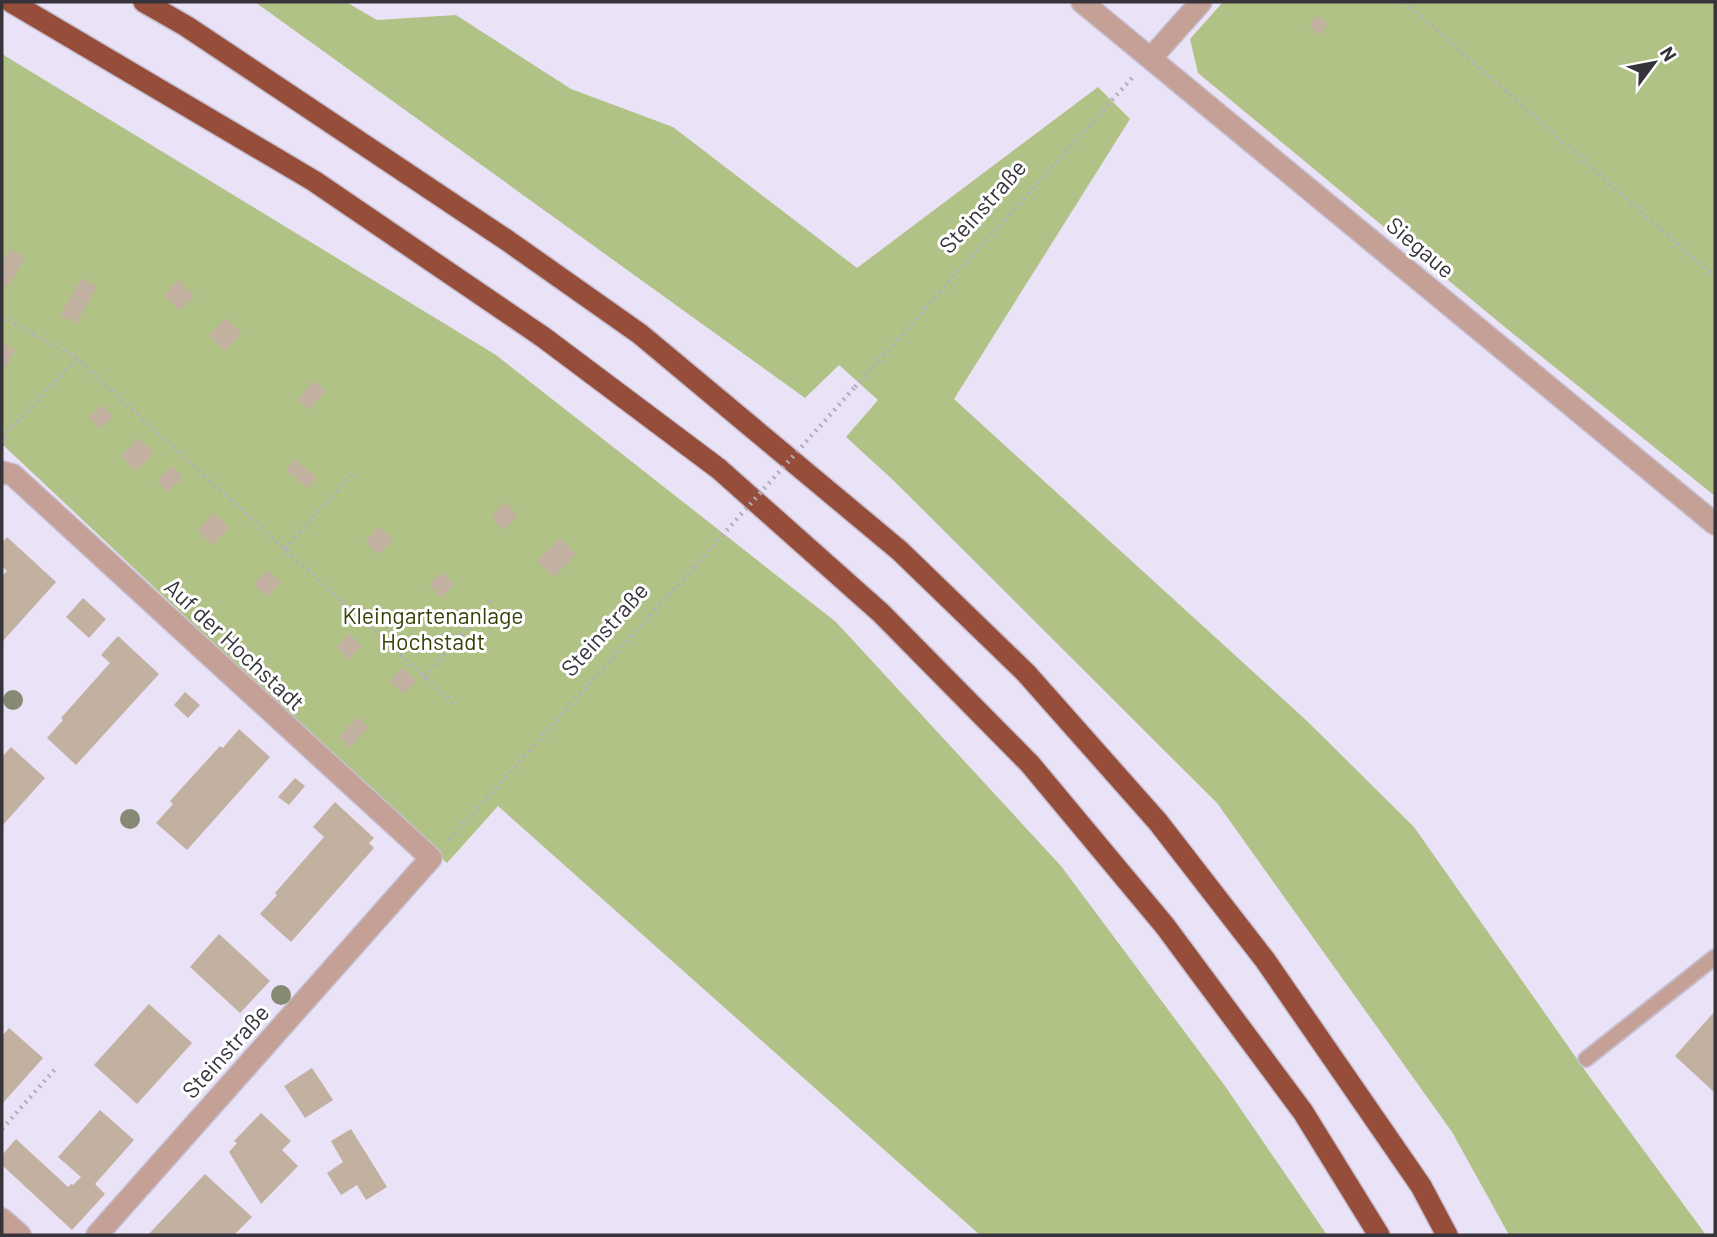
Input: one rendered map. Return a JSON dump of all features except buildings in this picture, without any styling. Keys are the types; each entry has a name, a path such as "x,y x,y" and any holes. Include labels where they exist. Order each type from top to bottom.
{"highway":[{"path":"11,2 314,181 543,337 719,468 881,613 1030,764 1165,926 1303,1112 1379,1235"},
{"path":"144,2 186,26 640,334 900,551 1026,673 1158,822 1272,972 1421,1186 1447,1235"}],"street":[{"name":"Siegaue","path":"1082,2 1715,524"},
{"path":"1151,58 1200,2"},
{"name":"Auf der Hochstadt","path":"2,472 13,475 431,858"},
{"name":"Steinstraße","path":"97,1235 431,858"},
{"path":"2,1219 20,1235"}],"lane":[{"path":"1586,1059 1715,957"}],"path":[{"path":"1405,2 1715,277"},
{"name":"Steinstraße","path":"431,858 472,817 1151,58"},
{"path":"2,316 77,359 453,703"},
{"path":"2,446 8,431 77,359"},
{"path":"285,550 354,472"},
{"path":"425,677 491,600"},
{"path":"2,1129 57,1067"}],"green space":[{"path":"255,2 346,2 377,20 456,15 571,89 673,127 857,268 1098,87 1130,119 954,399 1307,721 1414,827 1589,1076 1706,1235 1509,1235 1452,1132 1217,803 893,480 846,437 878,400 839,365 805,398"},
{"path":"1223,2 1715,2 1715,496 1506,328 1198,73 1190,39"},
{"name":"Kleingartenanlage Hochstadt","path":"2,54 496,355 836,622 1061,866 1225,1086 1327,1235 980,1235 498,806 447,863 2,444"}]}
